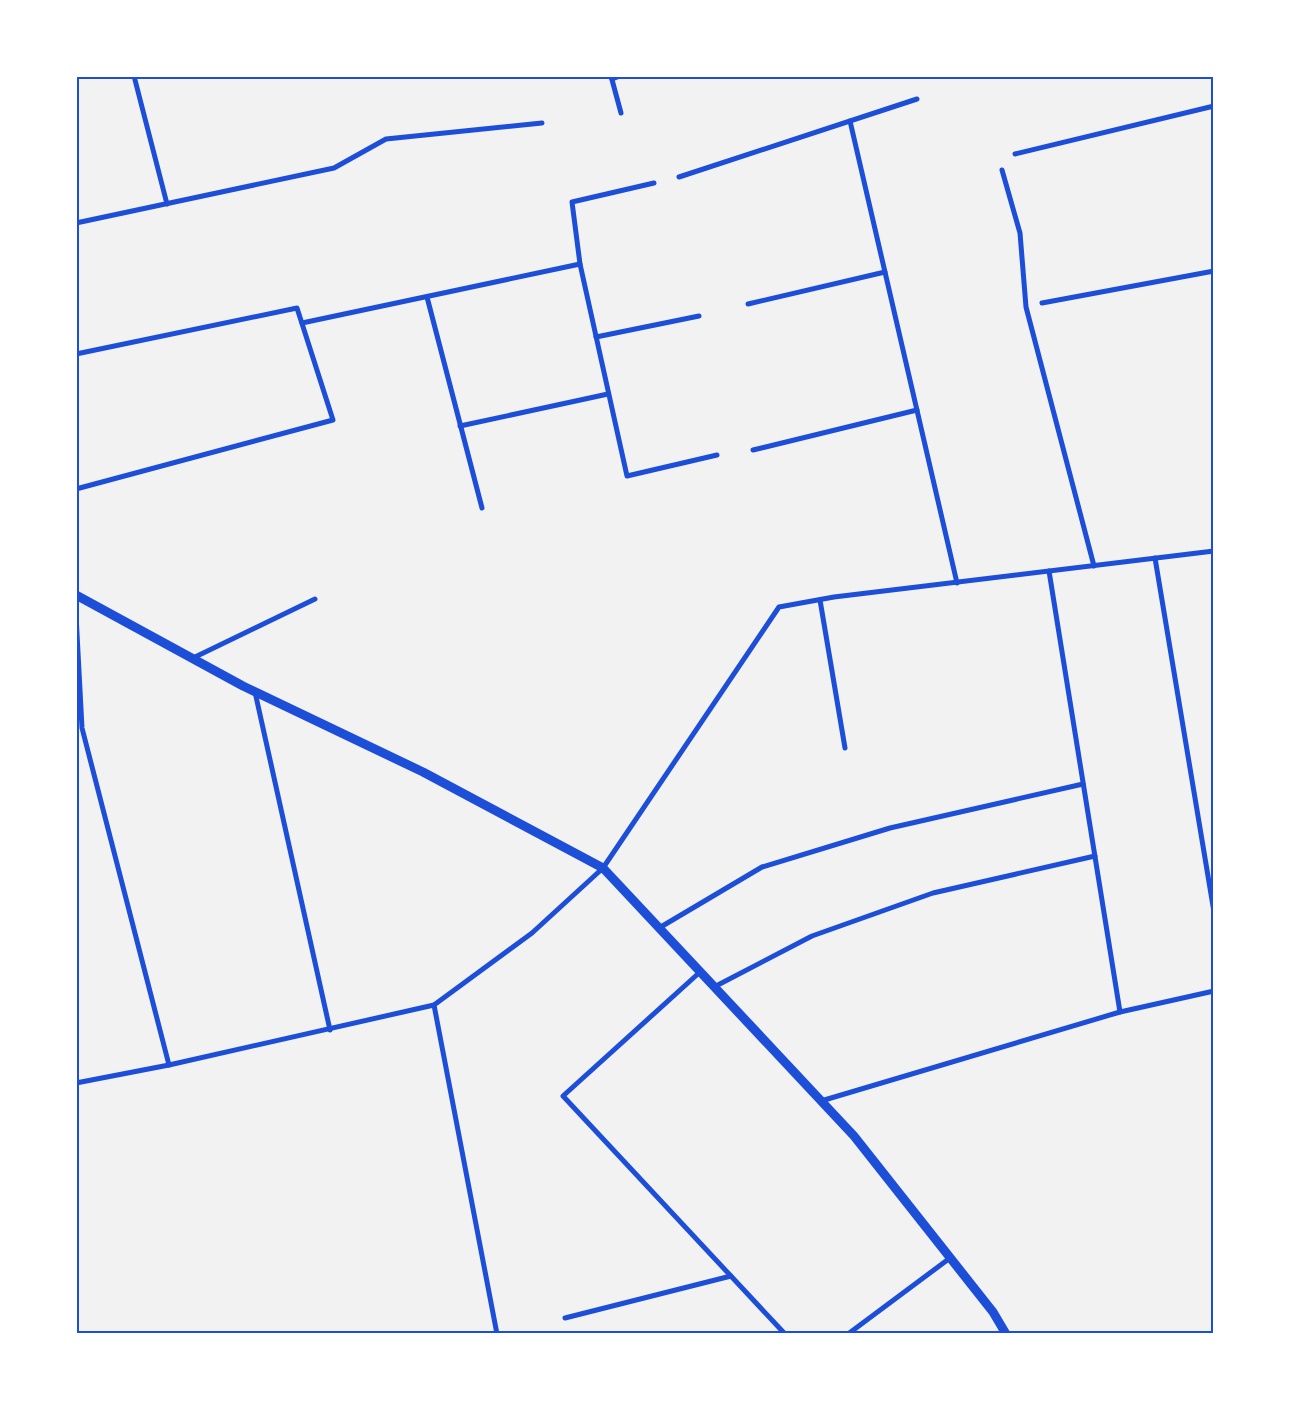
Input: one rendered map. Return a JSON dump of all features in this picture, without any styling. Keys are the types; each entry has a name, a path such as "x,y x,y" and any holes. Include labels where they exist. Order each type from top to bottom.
{"street":[{"path":"134,76 167,204"},
{"path":"620,76 611,78 621,112"},
{"path":"679,177 917,99"},
{"path":"1015,154 1214,106"},
{"path":"850,121 957,582"},
{"path":"76,223 334,168 386,139 542,124"},
{"path":"1002,170 1020,233 1026,307 1094,566"},
{"path":"654,183 572,202 580,264 626,476 717,455"},
{"path":"302,323 580,264"},
{"path":"1042,303 1214,271"},
{"path":"748,304 885,272"},
{"path":"427,297 482,508"},
{"path":"76,354 297,308 333,420 76,489"},
{"path":"596,337 699,316"},
{"path":"460,426 608,394"},
{"path":"753,450 917,410"},
{"path":"76,1083 330,1030 434,1005 532,933 603,868 779,607 957,582 1214,551"},
{"path":"1155,558 1214,912"},
{"path":"1049,571 1120,1012"},
{"path":"76,595 255,692 423,772 603,868 854,1136 992,1312 1006,1334"},
{"path":"192,658 315,599"},
{"path":"820,600 845,748"},
{"path":"76,615 79,728 169,1065"},
{"path":"255,692 330,1030"},
{"path":"659,928 762,867 890,828 1083,784"},
{"path":"714,987 812,936 933,893 1095,856"},
{"path":"700,972 563,1096 785,1334"},
{"path":"820,1101 1120,1012 1214,991"},
{"path":"434,1005 497,1334"},
{"path":"848,1334 950,1258"},
{"path":"565,1318 731,1276"}]}
